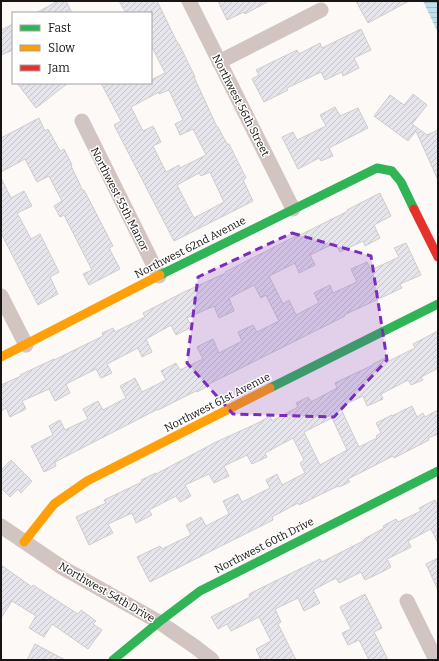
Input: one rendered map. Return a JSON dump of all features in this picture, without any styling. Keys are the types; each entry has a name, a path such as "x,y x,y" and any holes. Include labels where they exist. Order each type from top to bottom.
{"street":[{"name":"Northwest 56th Street","path":"189,1 293,209"},
{"path":"219,62 321,10"},
{"name":"Northwest 55th Manor","path":"82,121 159,276"},
{"name":"Northwest 62nd Avenue","path":"1,357 159,276 377,168 392,171 401,182 438,257"},
{"path":"1,296 26,345"},
{"name":"Northwest 61st Avenue","path":"24,542 54,504 87,480 438,304"},
{"name":"Northwest 60th Drive","path":"112,660 200,591 438,471"},
{"name":"Northwest 54th Drive","path":"1,526 63,568 159,622 212,660"},
{"path":"407,601 436,660"}],"highlighted area":[{"path":"292,233 371,256 387,360 334,417 233,414 187,363 198,277"}],"water":[{"path":"423,1 438,1 438,33"}],"building":[{"path":"58,1 66,1 72,12 38,12"},
{"path":"119,1 157,1 195,77 217,127 227,144 229,144 246,178 243,180 253,201 174,241 114,125 121,121 102,84 152,84 152,80 165,73 152,47 152,12 125,12","holes":["169,90 183,120 175,124 180,135 193,129 206,155 180,168 179,165 166,172 153,146 161,142 153,126 143,131 131,107 159,92 159,94","210,172 224,202 194,218 177,185 199,173 201,176"]},
{"path":"218,1 269,1 245,14 244,12 227,20"},
{"path":"356,1 409,1 368,23"},
{"path":"12,24 12,50 1,55 1,30"},
{"path":"361,29 371,50 354,58 359,68 343,76 342,72 325,80 321,72 287,88 288,90 264,102 252,79 259,75 256,70 297,50 299,54 320,43 322,48"},
{"path":"18,84 67,84 36,108"},
{"path":"413,94 427,105 412,124 427,135 438,130 438,180 416,131 408,141 374,116 390,95 404,105"},
{"path":"335,107 340,116 358,108 368,128 329,148 333,156 321,161 319,158 298,169 282,137 293,132 297,140 326,126 320,115"},
{"path":"39,118 45,131 48,129 60,151 64,149 83,191 84,190 113,246 109,248 120,269 89,285 83,274 92,270 64,215 60,217 54,206 62,201 49,176 37,182 25,159 1,172 1,138"},
{"path":"1,178 11,198 24,191 32,206 17,213 31,239 40,234 59,272 50,277 58,294 38,305 1,233"},
{"path":"380,193 391,216 374,225 380,238 365,246 363,241 340,252 335,243 310,255 315,265 299,273 295,263 269,276 283,304 289,300 296,315 319,303 314,293 330,285 333,293 357,282 351,269 367,262 371,270 399,257 394,248 406,243 421,275 400,284 402,288 344,315 345,316 205,386 206,387 197,392 196,391 158,409 55,462 56,466 44,472 31,446 53,435 49,426 60,420 65,430 88,419 83,409 98,401 103,410 126,398 120,386 135,378 142,392 166,380 161,371 176,363 180,370 203,359 197,347 213,339 219,353 242,341 238,332 253,325 257,332 279,321 266,295 261,298 254,285 229,298 234,311 219,318 214,306 187,318 192,327 176,335 171,325 146,339 152,352 142,357 138,348 107,364 112,373 101,378 96,369 66,384 70,393 55,401 49,389 22,401 26,409 10,417 6,408 1,411 1,385 103,336 102,333 113,328 115,332 145,317 143,313 226,273 225,272 348,211 347,210"},
{"path":"438,331 438,368 421,377 423,380 411,385 408,380 381,394 383,399 367,406 363,396 340,407 359,447 377,438 376,436 381,433 376,423 392,415 412,406 417,417 423,413 425,417 438,410 438,434 428,438 429,440 394,458 393,456 348,479 350,482 339,487 338,486 299,505 298,503 272,517 273,520 150,582 137,557 160,546 162,549 191,535 186,525 201,517 206,526 229,514 223,501 238,494 242,502 270,488 266,480 277,474 282,485 305,473 300,463 304,460 293,438 265,453 267,457 252,464 247,455 224,466 229,476 214,483 209,474 185,485 191,496 180,502 176,496 149,510 152,515 136,523 132,513 108,524 113,533 89,545 76,517 106,503 104,500 142,482 141,480 156,474 216,442 270,416 272,421 298,407 296,403 308,397 311,402 337,388 335,383 385,358 387,362 415,348 413,344","holes":["332,418 347,450 320,465 304,432"]},
{"path":"11,460 32,481 21,493 18,489 10,497 1,488 1,470"},
{"path":"435,500 438,506 438,543 431,529 408,541 411,547 387,559 391,567 382,572 365,580 361,572 339,583 336,578 313,590 320,603 304,611 298,598 275,609 281,622 278,624 296,660 261,660 256,649 271,641 259,617 231,631 227,624 218,629 211,617 250,597 249,594 320,559 322,562 365,540 364,539 384,528 383,526 396,519 398,522 421,511 419,508"},
{"path":"438,558 438,590 426,564"},
{"path":"1,565 32,587 33,585 78,614 81,610 96,621 93,624 102,630 88,649 52,624 44,637 29,628 36,616 12,601 1,618"},
{"path":"365,594 382,628 374,632 388,660 369,660 359,640 348,645 342,633 351,629 340,607"},
{"path":"35,644 65,660 27,660"}],"traffic: fast":[{"path":"160,275 377,168 392,171 401,182 414,209"},
{"path":"270,388 438,304"},
{"path":"113,660 200,591 438,471"}],"traffic: slow":[{"path":"1,357 160,275"},
{"path":"24,542 54,504 87,481 270,388"}],"traffic: jam":[{"path":"414,209 438,257"}]}
